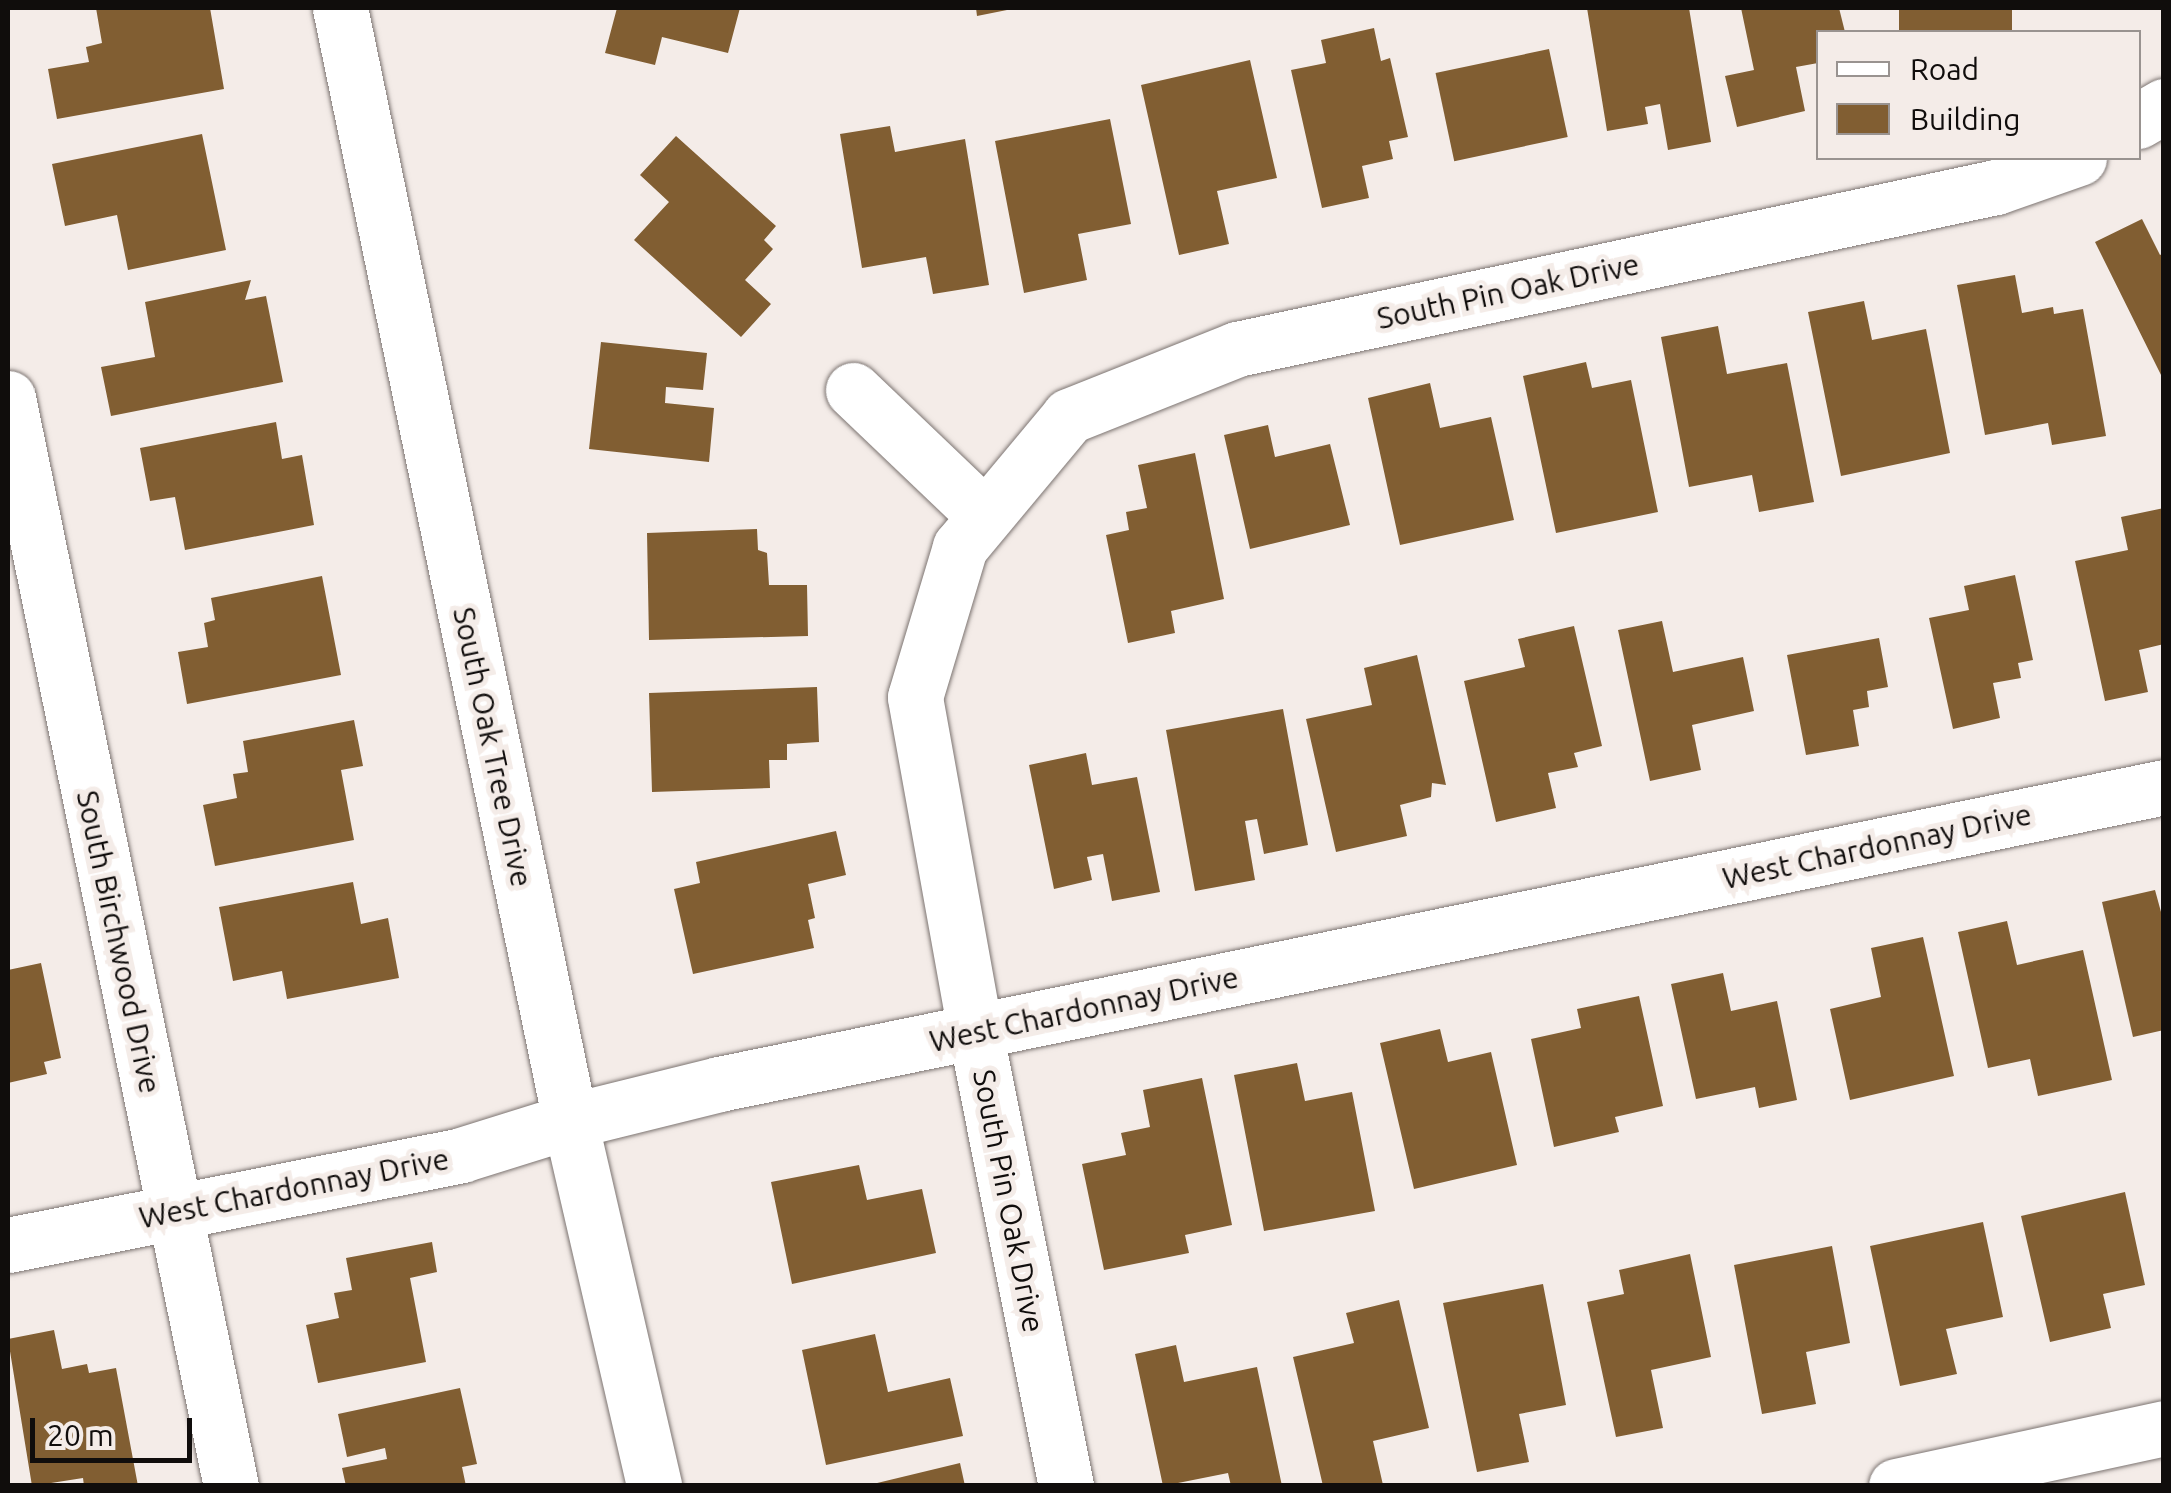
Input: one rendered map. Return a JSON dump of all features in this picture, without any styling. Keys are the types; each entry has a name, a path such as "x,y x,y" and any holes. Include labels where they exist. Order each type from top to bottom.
{"street":[{"name":"South Oak Tree Drive","path":"340,8 570,1120 654,1486"},
{"path":"2141,119 2164,106"},
{"name":"South Pin Oak Drive","path":"1066,1486 975,1031 916,697 960,546 1068,416 1237,349 1996,187 2073,160"},
{"path":"853,390 985,516"},
{"name":"South Birchwood Drive","path":"8,398 231,1486"},
{"name":"West Chardonnay Drive","path":"8,1245 461,1155 570,1120 975,1031 2164,787"},
{"path":"1896,1486 2164,1428"}],"building":[{"path":"96,8 210,8 224,89 57,119 48,69 89,62 86,47 102,43"},
{"path":"617,8 740,8 728,53 662,37 655,65 605,53"},
{"path":"976,8 1012,8 1012,9 977,16"},
{"path":"1587,8 1689,8 1711,142 1668,150 1660,104 1645,107 1648,124 1607,131"},
{"path":"1741,8 1839,8 1844,30 1816,30 1816,63 1796,67 1805,111 1737,127 1725,76 1754,70"},
{"path":"1899,8 2012,8 2012,30 1899,30"},
{"path":"1374,28 1381,61 1390,58 1408,137 1389,141 1393,159 1362,166 1369,198 1322,208 1291,70 1326,63 1321,40"},
{"path":"1549,49 1568,137 1454,161 1436,73"},
{"path":"1250,60 1277,178 1217,191 1229,244 1179,255 1141,85"},
{"path":"1110,119 1131,224 1078,234 1087,280 1024,293 995,141"},
{"path":"890,126 895,152 965,139 989,285 933,294 926,257 862,268 840,134"},
{"path":"202,134 226,250 128,270 117,215 65,226 52,164"},
{"path":"676,136 776,226 764,240 773,249 745,280 771,304 741,337 634,240 669,202 640,175"},
{"path":"2142,219 2160,255 2164,253 2164,381 2095,242"},
{"path":"2015,275 2022,313 2053,307 2054,314 2083,309 2106,436 2052,445 2048,423 1985,435 1957,285"},
{"path":"251,280 245,300 266,296 283,382 111,416 101,367 155,357 145,302"},
{"path":"1864,301 1872,340 1926,329 1950,453 1841,476 1808,312"},
{"path":"1718,326 1727,374 1787,363 1814,502 1759,512 1752,475 1689,487 1661,337"},
{"path":"601,342 707,353 703,390 666,387 665,403 714,408 709,462 589,449"},
{"path":"1586,362 1592,388 1631,380 1658,512 1556,533 1523,376"},
{"path":"1430,383 1440,428 1491,417 1514,520 1400,545 1368,398"},
{"path":"276,422 282,459 302,455 314,525 185,550 175,497 150,501 140,448"},
{"path":"1268,425 1275,457 1330,444 1350,525 1250,549 1224,435"},
{"path":"1195,453 1224,599 1171,611 1175,633 1128,643 1106,535 1129,530 1126,512 1147,508 1138,465"},
{"path":"2164,508 2164,644 2139,650 2148,692 2105,701 2075,561 2128,550 2121,517"},
{"path":"757,529 758,550 767,553 769,585 807,585 808,636 649,640 647,533"},
{"path":"2015,575 2033,660 2018,663 2021,678 1993,683 2000,718 1953,729 1929,618 1969,610 1964,586"},
{"path":"322,576 341,675 187,704 178,652 208,647 204,623 215,620 211,598"},
{"path":"1662,621 1673,672 1743,657 1754,711 1692,725 1701,770 1650,781 1618,630"},
{"path":"1574,626 1602,746 1574,753 1578,767 1548,773 1556,808 1496,822 1464,681 1525,667 1518,639"},
{"path":"1879,638 1888,687 1867,691 1869,707 1853,710 1859,746 1806,755 1787,655"},
{"path":"1417,655 1446,785 1432,783 1431,797 1400,805 1407,836 1336,852 1306,719 1372,705 1364,668"},
{"path":"817,687 819,742 787,744 787,760 769,760 770,788 652,792 649,693"},
{"path":"1283,709 1308,845 1264,854 1257,819 1245,821 1255,880 1195,891 1166,730"},
{"path":"354,720 363,766 341,770 354,840 215,866 203,805 237,798 233,774 248,772 243,741"},
{"path":"1086,753 1092,785 1137,777 1160,892 1112,901 1103,854 1087,857 1092,880 1054,889 1029,765"},
{"path":"836,831 846,875 808,884 815,918 808,920 814,948 693,974 674,889 700,883 696,862"},
{"path":"353,882 361,924 388,918 399,978 287,999 282,971 233,981 219,907"},
{"path":"2155,890 2164,923 2164,1030 2133,1037 2102,902"},
{"path":"2007,921 2017,965 2083,950 2112,1080 2038,1096 2030,1059 1988,1068 1958,932"},
{"path":"1923,937 1954,1076 1850,1100 1830,1009 1881,997 1871,948"},
{"path":"41,963 61,1058 44,1062 47,1074 8,1083 8,970"},
{"path":"1723,973 1731,1011 1777,1001 1797,1100 1759,1108 1755,1087 1696,1099 1671,984"},
{"path":"1639,996 1663,1106 1615,1117 1619,1132 1554,1147 1531,1039 1581,1028 1577,1009"},
{"path":"1440,1029 1448,1062 1491,1052 1517,1165 1414,1189 1380,1043"},
{"path":"1297,1063 1305,1101 1352,1092 1375,1211 1264,1231 1234,1075"},
{"path":"1202,1078 1232,1225 1185,1235 1189,1253 1104,1270 1082,1164 1126,1155 1121,1133 1150,1127 1143,1090"},
{"path":"859,1165 867,1200 922,1189 936,1253 792,1284 771,1182"},
{"path":"2125,1192 2145,1285 2103,1294 2111,1328 2050,1342 2021,1216"},
{"path":"1983,1222 2003,1317 1946,1329 1957,1374 1900,1386 1870,1246"},
{"path":"432,1242 437,1272 410,1278 426,1362 318,1383 306,1325 339,1318 334,1293 352,1290 346,1258"},
{"path":"1832,1246 1850,1343 1806,1352 1816,1404 1762,1414 1734,1265"},
{"path":"1690,1254 1711,1357 1651,1370 1663,1428 1616,1437 1587,1302 1624,1294 1619,1270"},
{"path":"1543,1284 1566,1405 1519,1414 1529,1462 1477,1472 1443,1303"},
{"path":"1399,1300 1429,1428 1373,1441 1383,1485 1323,1486 1293,1357 1354,1343 1346,1313"},
{"path":"54,1330 62,1369 87,1364 89,1373 116,1368 138,1486 84,1486 83,1478 32,1486 8,1339"},
{"path":"875,1334 888,1392 950,1378 963,1436 826,1465 802,1350"},
{"path":"1176,1345 1184,1382 1257,1367 1282,1486 1231,1486 1228,1473 1163,1486 1135,1354"},
{"path":"460,1388 477,1464 462,1467 466,1486 346,1486 342,1468 387,1459 385,1448 347,1457 338,1414"},
{"path":"960,1463 965,1486 873,1486 873,1484"}]}
